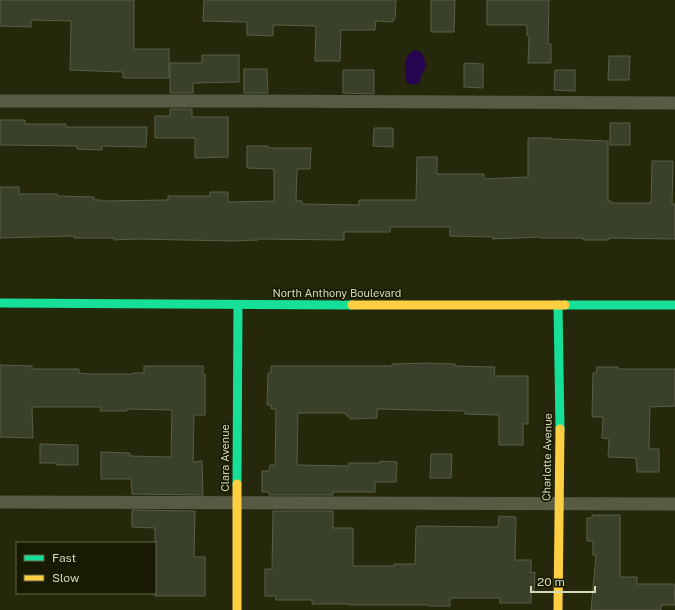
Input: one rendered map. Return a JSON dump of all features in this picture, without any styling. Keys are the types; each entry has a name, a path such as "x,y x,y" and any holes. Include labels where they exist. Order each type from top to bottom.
{"main road":[{"name":"North Anthony Boulevard","path":"0,303 238,305 675,305"},
{"name":"Charlotte Avenue","path":"558,304 560,429 558,610"},
{"name":"Clara Avenue","path":"237,610 238,305"}],"lane":[{"path":"0,101 675,103"},
{"path":"0,502 530,505 675,504"}],"shaded area":[{"path":"415,50 422,54 426,67 421,76 420,82 412,85 407,83 405,64 408,55"}],"building":[{"path":"0,0 134,0 134,49 169,49 169,78 123,78 123,72 70,70 71,21 31,20 31,27 0,26"},
{"path":"204,0 396,0 395,19 393,19 393,22 376,21 375,30 341,30 340,61 315,61 316,26 273,25 273,36 247,35 247,22 203,21"},
{"path":"431,0 455,0 454,32 431,32"},
{"path":"487,0 549,0 548,44 551,44 551,63 528,63 529,36 527,36 527,25 487,25"},
{"path":"202,55 239,55 239,82 193,83 193,93 170,93 170,63 202,63"},
{"path":"609,56 630,56 629,80 608,80"},
{"path":"464,63 483,64 483,88 464,87"},
{"path":"244,69 267,69 268,93 244,93"},
{"path":"343,70 374,70 374,94 343,93"},
{"path":"555,70 575,70 575,91 554,90"},
{"path":"170,109 192,109 192,117 228,117 228,157 195,158 195,138 155,138 155,116 170,116"},
{"path":"0,120 25,120 25,124 66,124 66,127 147,127 146,147 102,146 102,150 77,149 77,146 0,145"},
{"path":"610,123 630,123 630,145 610,145"},
{"path":"374,128 393,128 393,147 373,146"},
{"path":"528,138 608,141 608,201 611,201 611,203 651,203 652,161 673,161 672,204 675,204 675,239 609,238 609,240 583,240 583,238 540,237 493,239 493,237 450,236 450,227 390,227 390,232 344,232 344,240 114,240 114,238 74,238 74,236 0,238 0,187 19,187 19,194 57,194 57,196 94,197 94,200 101,201 168,200 168,196 210,196 210,192 228,192 228,202 274,201 274,169 247,168 247,146 268,146 268,148 311,148 310,169 297,169 296,201 302,201 302,204 359,205 359,200 416,200 417,157 437,157 437,174 484,174 484,179 528,177"},
{"path":"392,364 455,364 455,366 495,367 494,376 528,376 528,424 523,424 523,445 499,445 499,415 465,414 465,411 377,409 377,418 351,419 344,413 298,413 297,465 349,466 349,463 380,463 380,461 397,462 396,482 375,482 375,492 333,492 333,495 269,495 269,492 262,492 262,471 269,471 270,465 275,465 276,409 271,409 271,405 267,405 268,373 271,373 271,366 392,366"},
{"path":"0,365 32,366 32,369 79,369 79,373 89,374 144,373 144,366 203,366 203,374 205,374 205,415 194,415 193,462 202,461 203,495 132,494 131,479 101,479 101,452 130,453 130,456 171,457 172,410 127,409 127,411 100,411 101,407 32,407 33,438 0,437"},
{"path":"597,367 618,367 618,369 675,369 675,406 650,407 649,449 659,449 659,472 637,472 636,458 608,457 609,439 602,438 603,417 592,417 593,373 596,373"},
{"path":"40,444 78,445 78,465 40,463"},
{"path":"431,454 452,454 451,478 430,478"},
{"path":"132,510 195,511 194,557 205,557 205,596 155,596 155,528 132,527"},
{"path":"273,511 333,511 333,528 353,528 353,566 394,566 394,564 415,564 416,527 418,526 498,527 499,516 516,517 515,560 531,560 531,573 535,572 534,591 531,591 531,603 500,603 500,598 452,598 450,599 450,606 312,604 312,600 276,600 276,596 265,596 265,569 272,569"},
{"path":"592,515 620,515 620,577 637,577 637,584 674,584 675,605 661,605 661,610 591,610 596,555 593,555 593,541 587,541 587,518 592,518"}],"traffic: fast":[{"path":"0,303 352,305"},
{"path":"237,484 238,305"},
{"path":"558,305 560,429"},
{"path":"565,305 675,305"}],"traffic: slow":[{"path":"352,305 565,305"},
{"path":"558,610 560,429"},
{"path":"237,484 237,610"}]}
